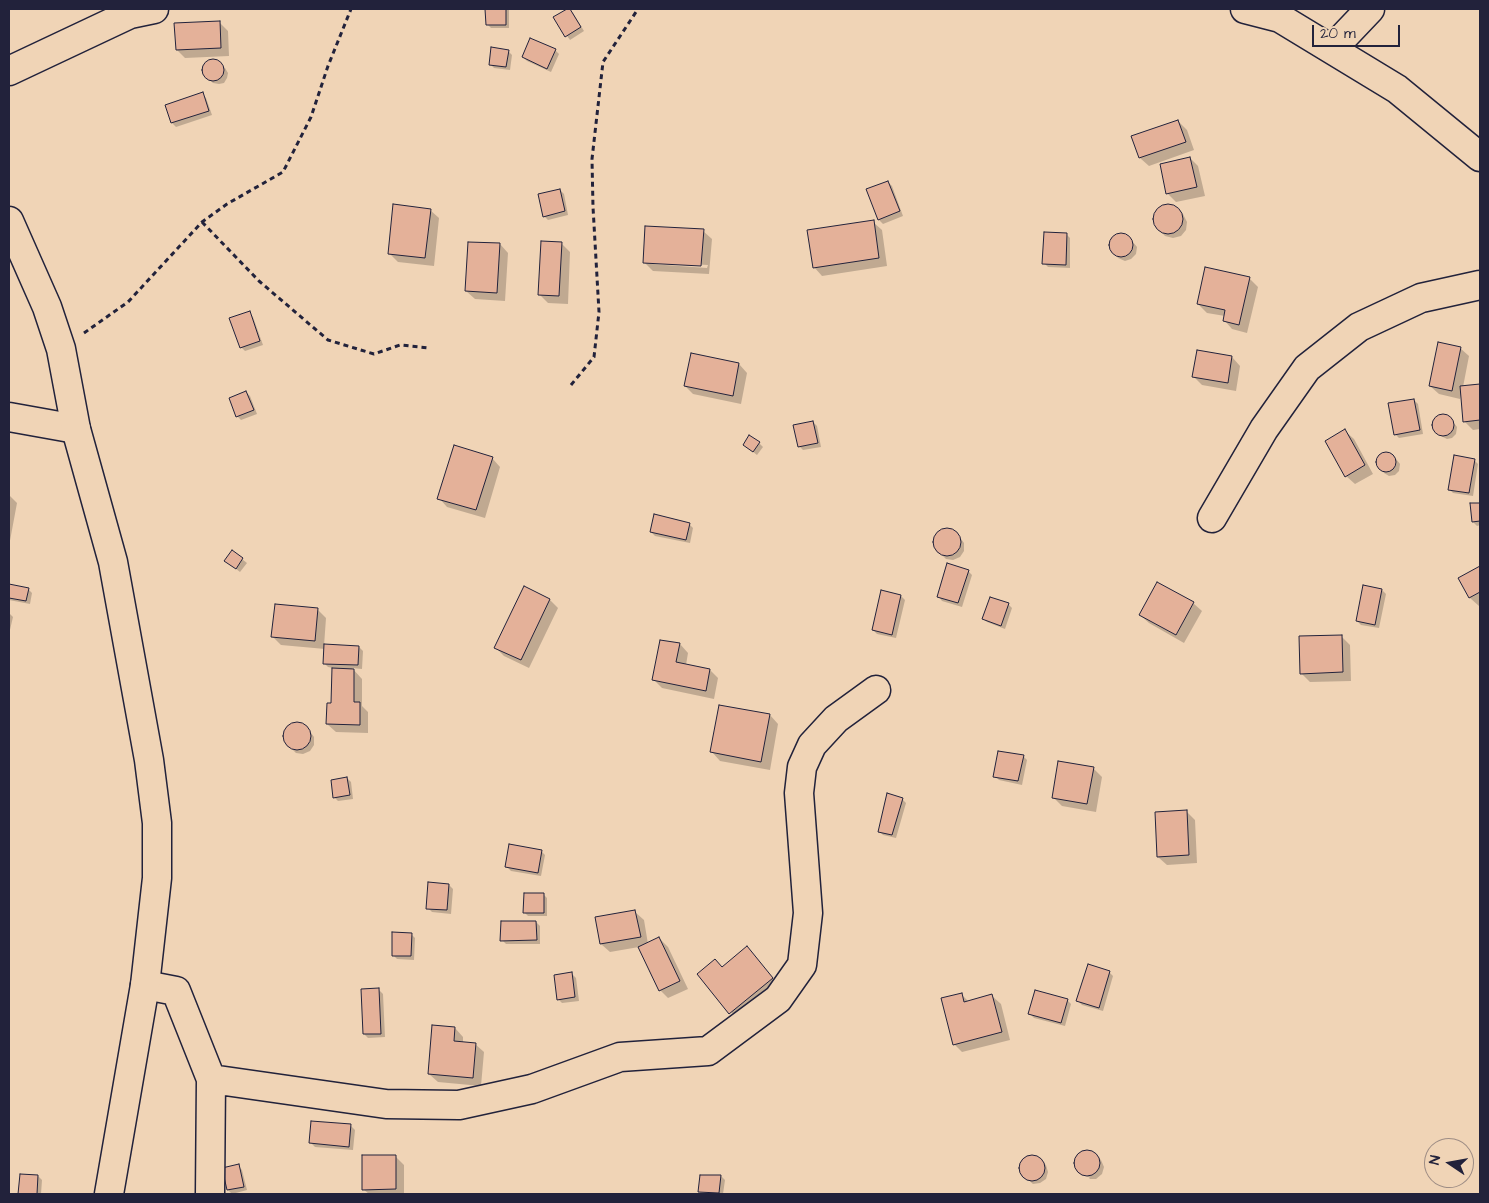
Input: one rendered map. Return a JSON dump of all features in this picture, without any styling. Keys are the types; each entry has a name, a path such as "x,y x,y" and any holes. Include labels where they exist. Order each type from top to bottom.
{"street":[{"path":"9,71 130,14 154,9"},
{"path":"1245,9 1280,18 1397,89 1480,157"},
{"path":"1332,49 1370,9"},
{"path":"9,222 47,306 61,349 76,429 113,562 149,760 156,814 157,878 145,985 109,1194"},
{"path":"1212,518 1264,429 1307,368 1359,327 1422,298 1480,285"},
{"path":"9,417 76,429"},
{"path":"211,1079 386,1104 459,1105 532,1090 620,1057 708,1051 778,999 802,964 808,913 799,793 802,767 812,745 836,718 876,690"},
{"path":"145,985 176,991 211,1079 210,1194"}],"path":[{"path":"61,349 128,302 202,222 227,204 283,172 310,117 351,9"},
{"path":"571,385 594,357 599,312 592,159 603,62 638,9"},
{"path":"202,222 259,282 328,340 374,354 400,345 430,348"}],"building":[{"path":"485,9 506,9 506,25 486,25"},
{"path":"570,9 581,27 565,37 553,17"},
{"path":"220,21 221,48 176,50 174,23"},
{"path":"530,38 556,49 547,69 522,57"},
{"path":"491,47 509,50 506,67 489,65"},
{"path":"213,59 221,62 224,70 221,78 213,81 205,78 202,70 205,62"},
{"path":"203,92 209,111 171,123 165,105"},
{"path":"1178,120 1186,142 1139,158 1131,136"},
{"path":"1190,157 1197,187 1166,194 1160,164"},
{"path":"888,181 900,211 878,220 866,189"},
{"path":"560,189 565,211 543,217 538,194"},
{"path":"393,204 431,209 425,258 388,254"},
{"path":"1168,204 1179,208 1183,219 1179,230 1168,234 1157,230 1153,219 1157,208"},
{"path":"874,220 879,258 813,268 807,230"},
{"path":"645,226 704,229 701,266 643,263"},
{"path":"1044,232 1067,233 1066,265 1042,264"},
{"path":"1121,233 1130,236 1133,245 1130,254 1121,257 1112,254 1109,245 1112,236"},
{"path":"541,241 562,242 559,296 538,295"},
{"path":"468,242 500,243 497,293 465,291"},
{"path":"1205,267 1250,277 1239,325 1223,321 1225,310 1197,304"},
{"path":"250,311 260,341 240,348 229,318"},
{"path":"1438,342 1461,347 1452,391 1429,386"},
{"path":"1197,350 1232,356 1228,383 1192,377"},
{"path":"691,353 739,363 733,396 684,386"},
{"path":"1480,384 1480,420 1463,422 1460,386"},
{"path":"246,391 254,410 236,417 229,398"},
{"path":"1414,399 1420,430 1394,435 1388,403"},
{"path":"1443,414 1453,421 1454,425 1447,435 1443,436 1433,429 1432,425 1439,415"},
{"path":"813,421 818,443 798,447 793,425"},
{"path":"1345,429 1365,465 1345,477 1325,441"},
{"path":"749,435 760,442 753,452 743,445"},
{"path":"454,445 493,457 476,510 437,499"},
{"path":"1382,452 1390,452 1396,458 1396,466 1390,472 1382,472 1376,466 1376,458"},
{"path":"1454,455 1475,459 1469,493 1448,490"},
{"path":"1470,503 1480,503 1480,521 1472,522"},
{"path":"654,514 690,523 686,540 650,532"},
{"path":"947,528 957,532 961,542 957,552 947,556 937,552 933,542 937,532"},
{"path":"232,550 243,558 236,569 224,561"},
{"path":"947,563 969,570 958,603 937,597"},
{"path":"1480,566 1480,592 1469,598 1458,578"},
{"path":"1157,582 1194,602 1176,635 1139,615"},
{"path":"9,584 29,588 26,601 9,598"},
{"path":"1363,585 1382,589 1375,625 1356,621"},
{"path":"524,586 550,599 521,660 494,648"},
{"path":"881,590 901,595 892,635 872,630"},
{"path":"990,597 1009,603 1001,626 982,619"},
{"path":"275,604 318,608 315,641 271,637"},
{"path":"1342,635 1343,672 1300,674 1299,636"},
{"path":"660,640 680,643 676,662 710,669 706,691 652,680"},
{"path":"324,644 359,646 358,665 323,664"},
{"path":"332,668 354,669 354,702 360,702 360,725 326,724 327,703 331,703"},
{"path":"719,705 770,714 761,762 710,752"},
{"path":"297,722 307,726 311,736 307,746 297,750 287,746 283,736 287,726"},
{"path":"998,751 1024,755 1018,781 993,777"},
{"path":"1058,761 1094,767 1087,804 1052,798"},
{"path":"347,777 350,795 333,798 331,780"},
{"path":"887,793 903,798 892,835 878,832"},
{"path":"1187,810 1189,855 1157,857 1155,812"},
{"path":"509,844 542,850 538,873 505,867"},
{"path":"428,882 449,884 447,910 426,909"},
{"path":"524,893 544,893 544,913 523,913"},
{"path":"635,910 641,937 600,944 595,917"},
{"path":"501,921 536,921 537,940 500,941"},
{"path":"392,932 412,933 411,956 392,956"},
{"path":"659,937 680,981 659,991 638,947"},
{"path":"747,946 773,978 729,1014 697,974 715,959 722,967"},
{"path":"1088,964 1110,971 1099,1008 1076,1001"},
{"path":"572,972 575,997 557,1000 554,975"},
{"path":"379,988 381,1034 363,1034 361,989"},
{"path":"1035,990 1068,999 1061,1023 1028,1014"},
{"path":"962,993 964,1002 992,994 1002,1032 953,1045 941,998"},
{"path":"432,1025 455,1027 454,1041 476,1043 473,1078 428,1074"},
{"path":"311,1121 351,1124 349,1147 309,1143"},
{"path":"1087,1150 1096,1154 1100,1163 1096,1172 1087,1176 1078,1172 1074,1163 1078,1154"},
{"path":"362,1155 396,1155 396,1189 362,1190"},
{"path":"1032,1155 1041,1159 1045,1168 1041,1177 1032,1181 1023,1177 1019,1168 1023,1159"},
{"path":"239,1164 244,1187 227,1190 222,1168"},
{"path":"20,1174 38,1175 37,1194 18,1194"},
{"path":"700,1175 721,1175 719,1193 698,1192"}]}
